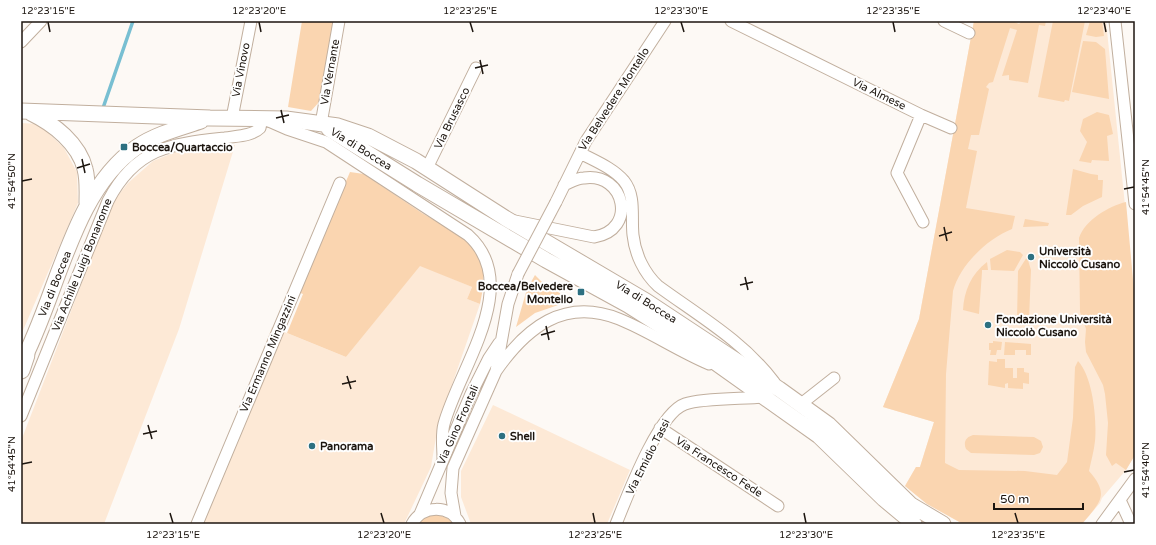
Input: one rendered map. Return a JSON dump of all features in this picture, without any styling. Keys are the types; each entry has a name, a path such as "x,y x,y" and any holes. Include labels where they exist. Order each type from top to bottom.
{"main road":[{"name":"Via di Boccea","path":"25,112 297,120 338,126 368,136 427,168 505,218 646,300 802,404 836,431 911,505 943,524"},
{"name":"Via di Boccea","path":"25,112 57,129 78,154 85,170 87,203"},
{"name":"Via di Boccea","path":"23,363 87,203 114,168 137,146 158,136 210,118"},
{"name":"Via di Boccea","path":"321,124 417,184 546,260 628,305 688,343 820,436 884,499 914,524"}],"street":[{"path":"21,42 41,21"},
{"name":"Via Vinovo","path":"232,118 251,21"},
{"name":"Via Vernante","path":"321,124 338,21"},
{"name":"Via Belvedere Montello","path":"534,243 580,152 665,21"},
{"name":"Via Almese","path":"731,21 921,115 952,128"},
{"path":"944,21 969,33"},
{"path":"1115,21 1135,204"},
{"name":"Via Brusasco","path":"427,168 476,68"},
{"path":"921,115 897,173 923,222"},
{"path":"262,118 287,129 326,142 468,235 484,254 490,276 489,304 460,385 444,423 443,458"},
{"name":"Via Achille Luigi Bonanome","path":"21,416 108,201 119,182 140,161 156,150 176,145 248,134 260,128 262,118"},
{"path":"580,152 614,172 626,185 631,199 635,248 650,278 658,286 742,346 760,364 779,389"},
{"path":"505,218 594,237 604,235 616,226 621,218 622,204 619,195 608,183 598,178 585,178 564,185"},
{"name":"Via Ermanno Mingazzini","path":"197,524 340,183"},
{"name":"Via Gino Frontali","path":"457,520 451,494 453,468 496,371 510,294 518,274 534,243"},
{"path":"496,371 517,343 535,328 556,317 583,313 603,315 619,319 668,345 725,370"},
{"name":"Via Gino Frontali","path":"412,524 420,514 481,372 502,339"},
{"path":"802,404 834,378"},
{"name":"Via Emidio Tassi","path":"616,524 629,492 660,428 671,413 684,404 764,397"},
{"name":"Via Francesco Fede","path":"660,428 778,506"},
{"path":"1102,524 1135,479"},
{"path":"1120,500 1131,524"},
{"path":"420,514 431,509 440,509 457,520"}],"shaded area":[{"path":"302,21 334,21 320,101 311,111 288,107"},
{"name":"Università Niccolò Cusano","path":"974,21 1106,21 1135,302 1135,455 1126,470 1082,524 963,524 927,504 905,486 916,467 920,467 934,422 883,407 919,319"},
{"path":"974,21 1012,21 1019,24 1022,21 1046,21 1045,26 1039,25 1028,83 1009,80 1009,75 1002,76 1017,30 1010,28 993,82 989,83 986,87 989,89 979,135 971,135 968,149 977,151 966,208 1015,216 1012,229 993,239 968,263 953,291 946,374 945,463 959,470 1025,471 1057,475 1067,462 1073,418 1075,367 1078,361 1087,377 1093,399 1095,441 1089,471 1100,487 1101,493 1097,505 1082,524 963,524 927,504 905,486 916,467 920,467 934,422 883,407 919,319"},
{"path":"1053,21 1085,21 1069,101 1065,100 1064,102 1038,97"},
{"path":"1090,21 1102,21 1104,36 1096,37 1086,35"},
{"path":"1083,41 1096,42 1105,49 1109,99 1072,92"},
{"path":"1097,112 1109,115 1113,134 1107,136 1109,161 1092,160 1091,163 1079,161 1087,142 1080,131 1083,119"},
{"path":"21,123 39,124 64,148 77,172 78,203 21,335"},
{"path":"235,145 179,329 104,524 21,524 21,441 113,202 128,183 153,161 183,149"},
{"path":"1073,169 1098,175 1098,180 1103,180 1102,197 1083,206 1071,215 1066,215"},
{"path":"350,172 364,174 422,213 461,236 471,245 483,268 483,288 480,304 467,299 472,287 420,266 346,357 287,333 303,294 298,292"},
{"path":"1126,202 1135,302 1135,455 1126,470 1116,463 1112,466 1106,455 1108,423 1105,394 1103,385 1086,352 1086,329 1080,312 1079,238 1086,225 1098,215 1105,210"},
{"path":"1025,219 1049,223 1048,226 1023,227"},
{"path":"1007,250 1020,252 1023,255 1014,271 991,270 990,259"},
{"path":"1027,257 1031,270 1029,320 1017,319 1018,271"},
{"path":"987,262 988,270 982,270 979,314 963,310 969,283 981,267"},
{"path":"420,265 472,287 467,299 480,304 438,425 431,467 404,524 197,524 272,327 346,357"},
{"path":"535,275 545,285 567,297 567,302 535,313 516,327 527,289"},
{"path":"993,341 1002,342 1001,350 997,350 996,355 990,355 991,350 989,350 989,343 993,343"},
{"path":"1005,342 1031,344 1031,355 1026,355 1026,350 1015,350 1015,355 1004,355"},
{"path":"997,359 1005,359 1005,368 1013,368 1013,378 1017,378 1017,368 1024,368 1024,372 1029,373 1029,384 1023,383 1023,389 1008,388 1008,383 1005,384 1005,388 988,385 989,361 997,362"},
{"path":"493,405 630,470 607,524 471,524 461,497 461,471"},
{"path":"973,435 1034,437 1041,441 1043,447 1040,453 1034,455 971,453 966,449 965,442 967,438"},
{"path":"437,514 449,519 454,524 417,524 423,517"}],"waterway":[{"path":"103,108 133,21"}],"place":[{"name":"Boccea/Quartaccio","path":"124,147"},
{"name":"Università Niccolò Cusano","path":"1031,257"},
{"name":"Boccea/Belvedere Montello","path":"581,292"},
{"name":"Fondazione Università Niccolò Cusano","path":"988,325"},
{"name":"Shell","path":"502,436"},
{"name":"Panorama","path":"312,446"}]}
